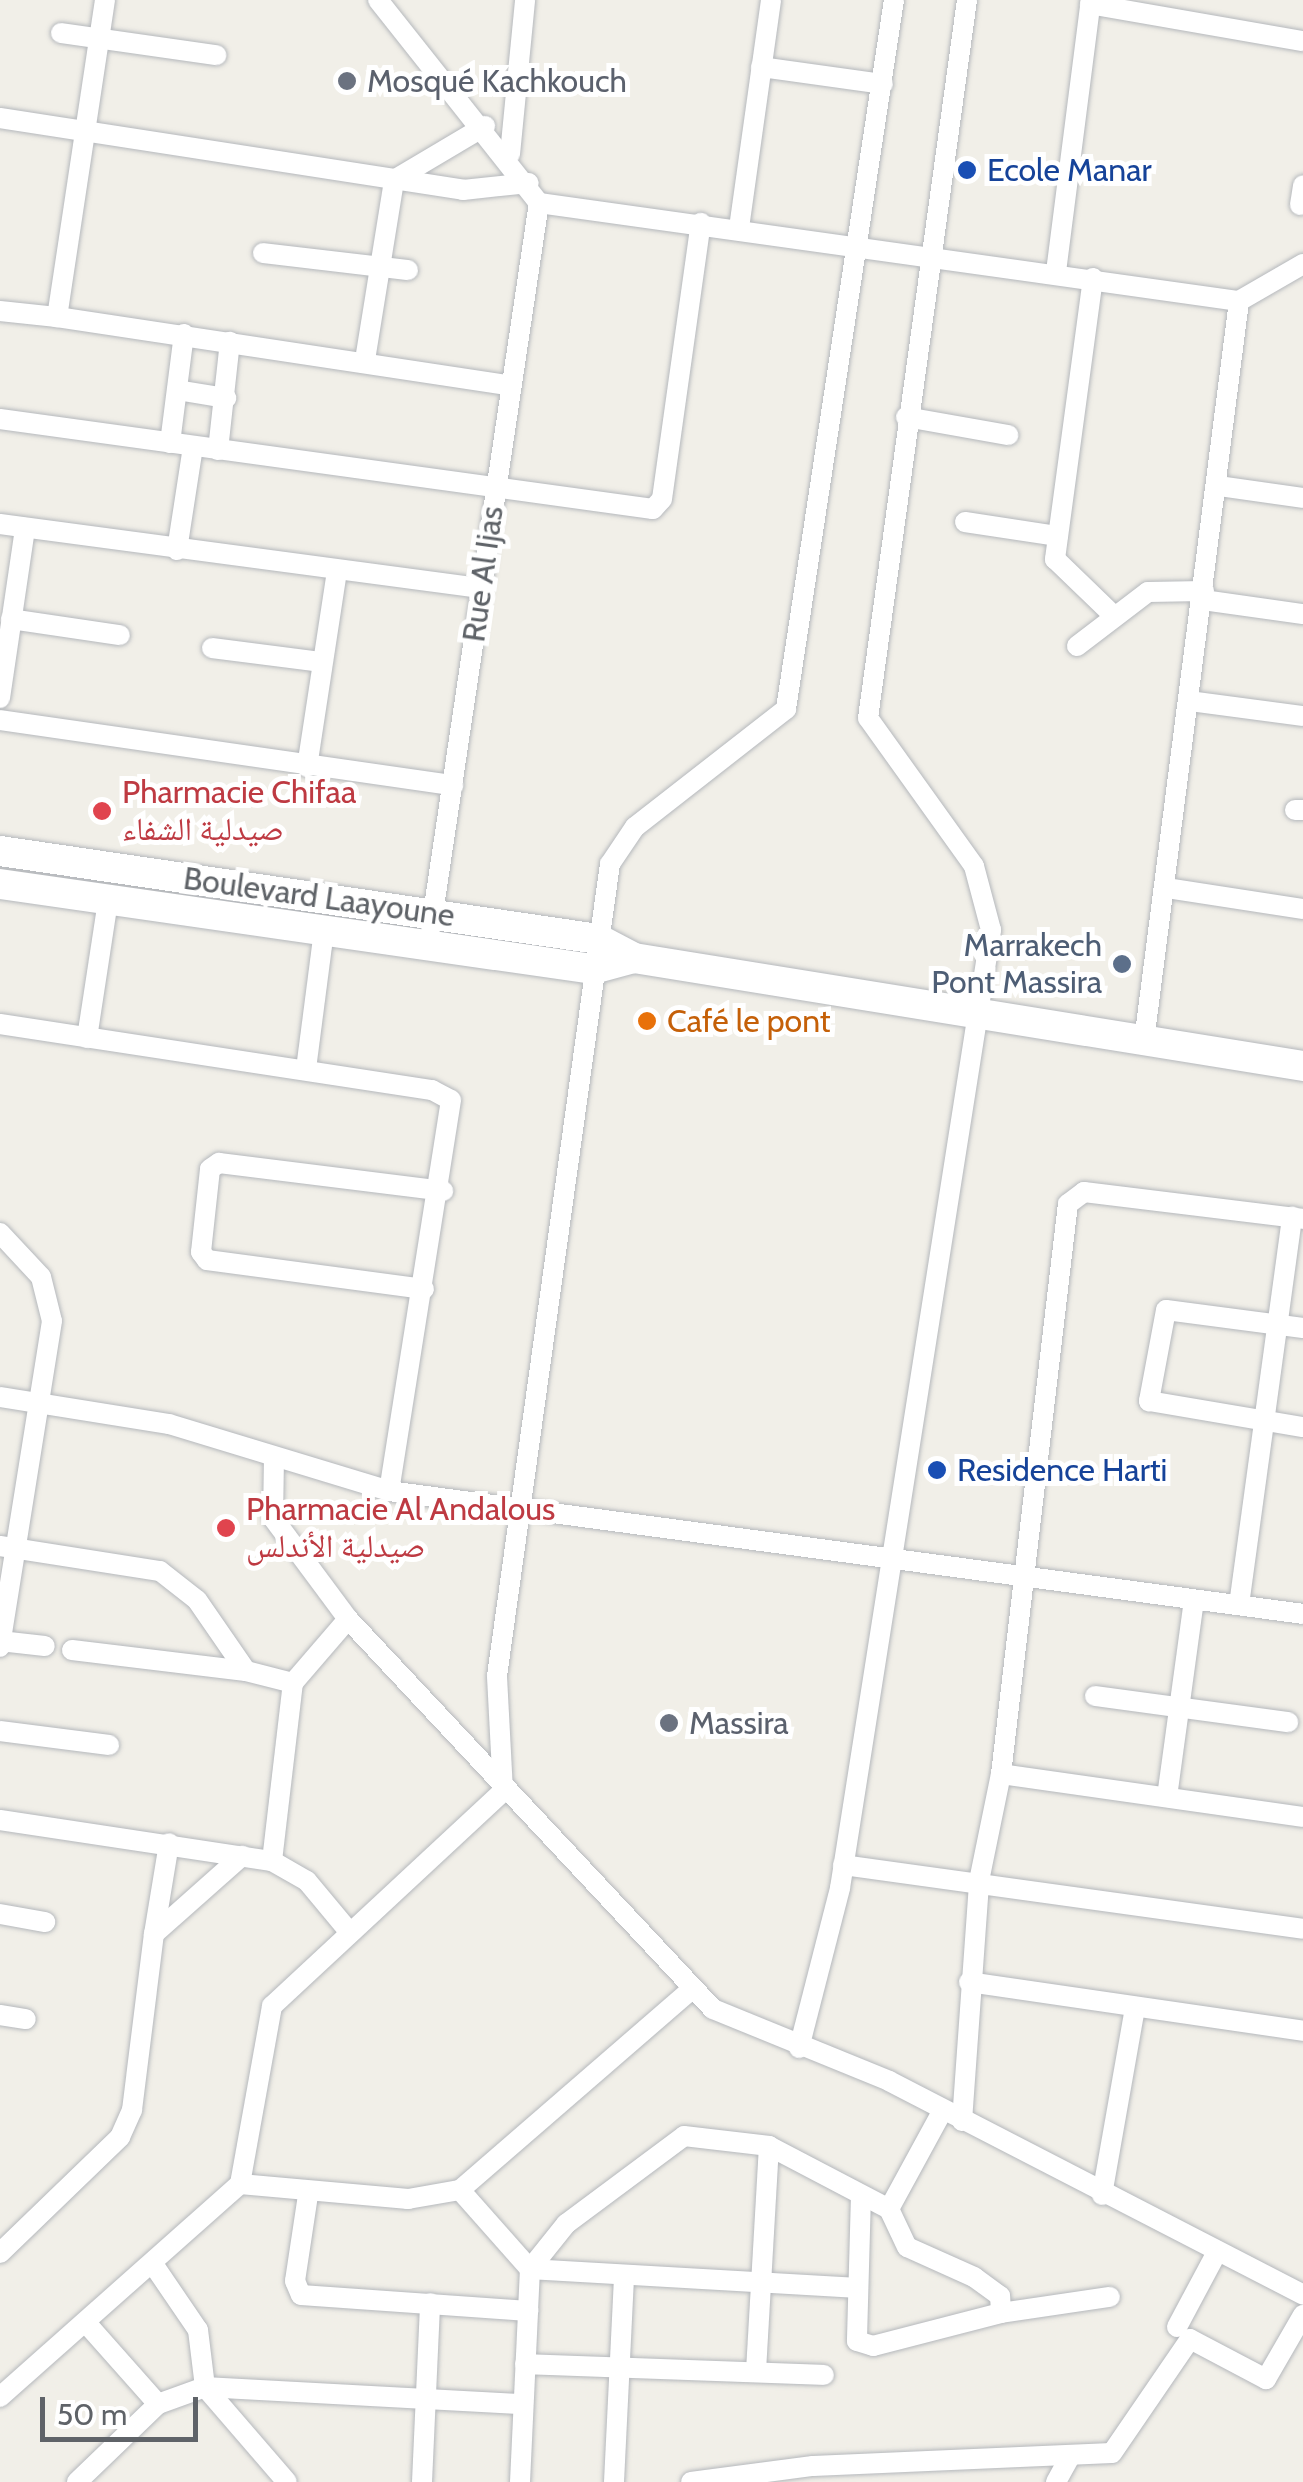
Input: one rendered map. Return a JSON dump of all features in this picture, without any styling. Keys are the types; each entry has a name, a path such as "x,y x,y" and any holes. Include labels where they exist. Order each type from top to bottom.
{"street":[{"path":"58,317 105,0"},
{"path":"378,0 510,154 539,203 861,243 1239,301 1302,267"},
{"path":"510,154 526,0"},
{"path":"740,228 771,0"},
{"path":"503,1791 496,1676 593,970 618,844 786,709 861,243 894,0"},
{"path":"799,2048 844,1865 888,1560 990,930 974,866 868,718 928,254 966,0"},
{"path":"1056,272 1091,2 1303,41"},
{"path":"61,33 216,54"},
{"path":"761,67 883,84"},
{"path":"0,118 483,192 529,182"},
{"path":"365,360 394,180 485,126"},
{"name":"Rue Al Ijas","path":"428,946 481,588 505,385 539,203"},
{"path":"0,419 637,510 662,498 701,223"},
{"path":"263,253 408,270"},
{"path":"1092,278 1057,567 1115,617"},
{"path":"1144,1041 1219,486 1239,301"},
{"path":"0,311 365,360 505,385"},
{"path":"170,443 184,334"},
{"path":"218,450 230,342"},
{"path":"177,390 226,398"},
{"path":"906,417 1008,435"},
{"path":"178,550 194,447"},
{"path":"1219,486 1303,498"},
{"path":"965,522 1058,536"},
{"path":"0,524 481,588"},
{"path":"0,698 25,528"},
{"path":"307,766 337,570"},
{"path":"1077,646 1155,590 1303,614"},
{"path":"11,619 120,636"},
{"path":"212,648 322,662"},
{"path":"1190,700 1303,716"},
{"path":"0,720 453,785"},
{"name":"Boulevard Laayoune","path":"0,852 598,939 634,958 978,1019 1303,1066"},
{"name":"Boulevard Laayoune","path":"0,884 593,970 634,958"},
{"path":"1166,888 1303,909"},
{"path":"87,1038 108,900"},
{"path":"306,1069 324,930"},
{"path":"0,1024 306,1069 451,1100 442,1191 389,1492"},
{"path":"424,1289 208,1260 200,1252 210,1169 219,1162 442,1191"},
{"path":"962,2121 979,1880 1000,1774 1075,1194 1298,1218 1278,1324 1239,1606"},
{"path":"0,1233 50,1297 36,1402 7,1548 0,1643 46,1646"},
{"path":"1303,1328 1166,1310 1149,1401 1303,1428"},
{"path":"0,1397 169,1424 389,1492 1303,1614"},
{"path":"274,1458 273,1518 348,1619 503,1791 724,2018 943,2110 1102,2195 1303,2294"},
{"path":"7,1548 160,1571 197,1600 246,1672"},
{"path":"1167,1797 1194,1600"},
{"path":"272,1861 293,1682 348,1619"},
{"path":"72,1650 246,1672 293,1682"},
{"path":"1095,1696 1288,1722"},
{"path":"0,1731 109,1746"},
{"path":"1000,1774 1303,1817"},
{"path":"0,2397 155,2267 240,2184 267,2016 346,1929 503,1791"},
{"path":"0,1820 272,1861 307,1881 346,1929"},
{"path":"0,2253 120,2137 132,2110 168,1844"},
{"path":"154,1934 242,1856"},
{"path":"844,1865 979,1880 1303,1929"},
{"path":"0,1914 45,1922"},
{"path":"970,1982 1303,2032"},
{"path":"240,2184 308,2195 408,2198 460,2190 692,1988"},
{"path":"1102,2195 1135,2007"},
{"path":"0,2015 26,2019"},
{"path":"889,2208 943,2110"},
{"path":"520,2482 530,2269 597,2194 684,2136 769,2146 889,2208 906,2247 974,2277 1000,2296 1001,2313"},
{"path":"756,2371 769,2146"},
{"path":"460,2190 530,2269 857,2288"},
{"path":"308,2195 294,2281 301,2295 528,2311"},
{"path":"862,2195 857,2288 862,2344 1001,2313 1110,2297"},
{"path":"1177,2327 1217,2252"},
{"path":"155,2267 198,2330 205,2388 286,2482"},
{"path":"614,2482 624,2274"},
{"path":"422,2482 430,2303"},
{"path":"690,2482 814,2466 1069,2458 1112,2453 1124,2441 1190,2339 1266,2379 1303,2316"},
{"path":"87,2324 158,2404"},
{"path":"526,2364 824,2375"},
{"path":"78,2482 158,2404 205,2388 524,2404"},
{"path":"1056,2482 1069,2458"}],"place":[{"name":"Mosqué Kachkouch","path":"347,81"},
{"name":"Ecole Manar","path":"967,170"},
{"name":"Pharmacie Chifaa صيدلية الشفاء","path":"102,811"},
{"name":"Marrakech Pont Massira","path":"1122,964"},
{"name":"Café le pont","path":"647,1021"},
{"name":"Residence Harti","path":"937,1470"},
{"name":"Pharmacie Al Andalous صيدلية الأندلس","path":"226,1528"},
{"name":"Massira","path":"669,1723"}]}
